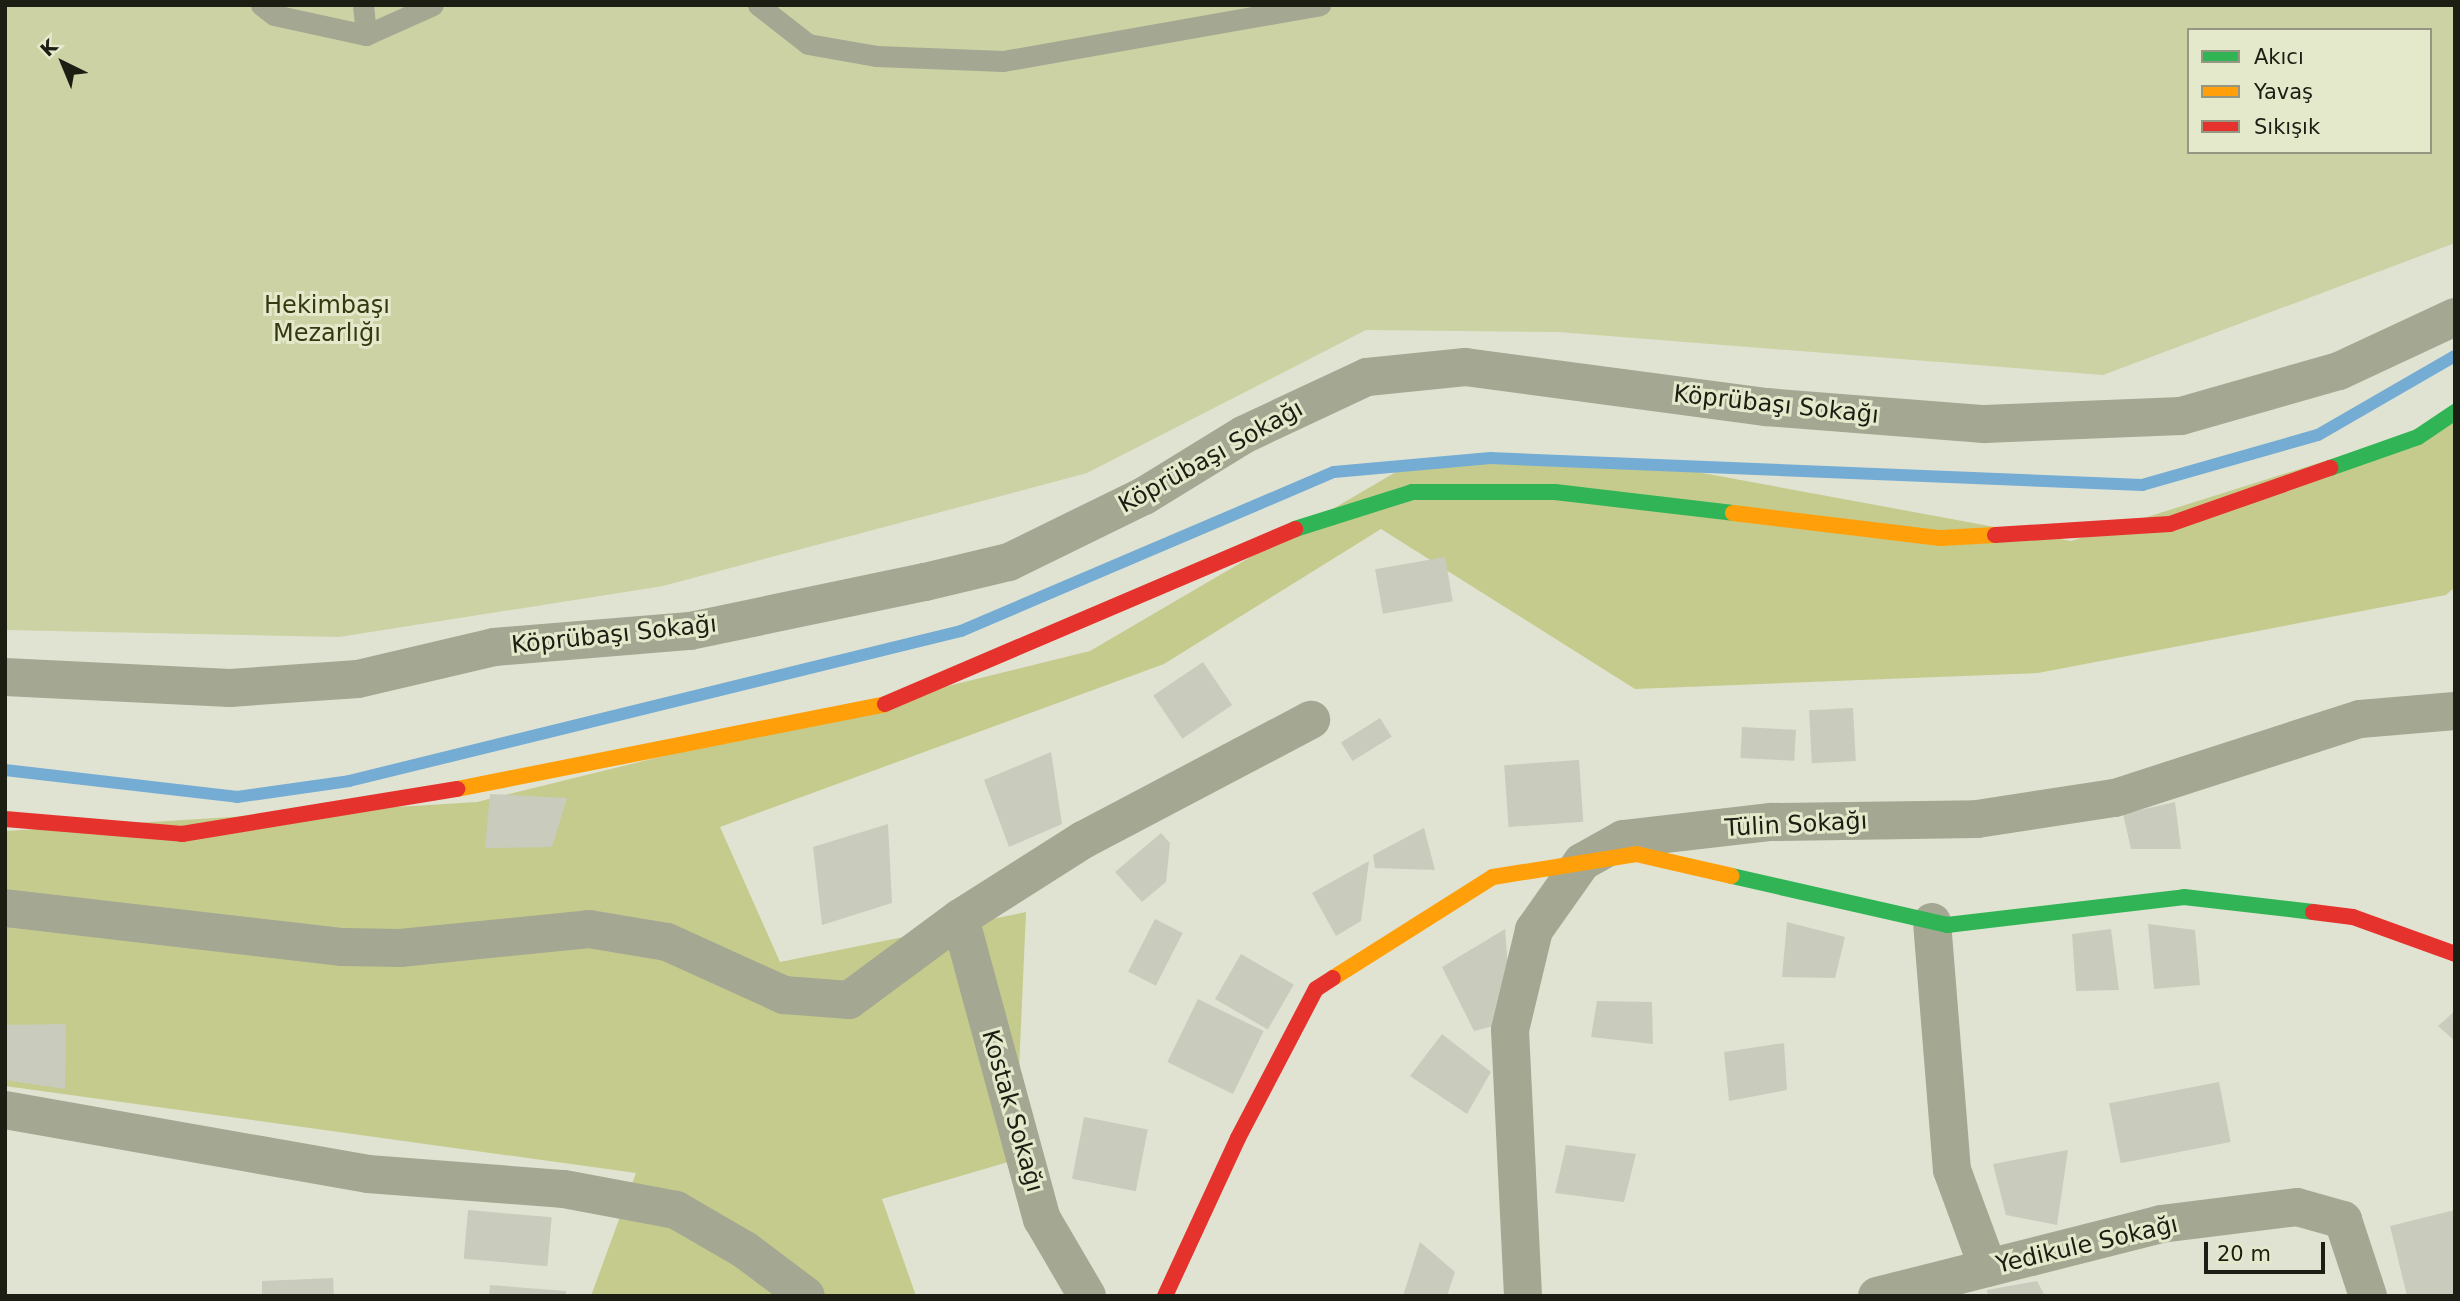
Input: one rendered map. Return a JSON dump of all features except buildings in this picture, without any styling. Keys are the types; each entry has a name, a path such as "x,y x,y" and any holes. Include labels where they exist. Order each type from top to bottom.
{"street":[{"name":"Köprübaşı Sokağı","path":"5,677 230,688 358,678 494,647 690,631 925,582 1009,562 1144,496 1243,435 1367,377 1465,367 1766,407 1984,424 2181,416 2339,371 2455,317"},
{"path":"5,819 196,832 346,811 896,702 1311,522 1412,492 1555,492 1941,538 2170,524 2418,437 2455,412"},
{"name":"Tülin Sokağı","path":"1524,1296 1510,1030 1534,930 1582,862 1623,839 1771,822 1977,819 2115,798 2360,719 2455,711"},
{"path":"5,908 343,947 400,948 589,929 667,942 784,995 849,1000 960,918 1083,840 1311,720"},
{"path":"1165,1296 1238,1138 1316,989 1493,877 1636,854 1947,925 2184,897 2353,917 2455,954"},
{"name":"Kostak Sokağı","path":"960,918 1042,1219 1087,1296"},
{"path":"1932,922 1952,1170 1988,1268"},
{"path":"5,1110 369,1174 564,1189 676,1210 745,1250 806,1296"},
{"name":"Yedikule Sokağı","path":"1877,1296 2161,1224 2297,1207 2343,1220 2368,1296"}],"lane":[{"path":"261,5 274,15 366,35 433,5"},
{"path":"363,5 366,35"},
{"path":"758,5 808,44 877,56 1003,61 1320,5"}],"green space":[{"name":"Hekimbaşı Mezarlığı","path":"5,5 2455,5 2455,243 2103,375 1558,332 1366,330 1087,473 663,586 339,637 5,630"},
{"path":"2455,420 2455,587 2446,595 2038,673 1635,689 1381,529 1164,664 720,827 780,962 1026,912 1015,1160 882,1199 916,1296 591,1296 636,1173 5,1086 5,831 477,802 1090,651 1413,462 1643,462 2071,541"}],"waterway":[{"path":"5,770 237,797 349,781 961,631 1334,472 1490,458 2142,485 2318,435 2455,356"}],"traffic: fast":[{"path":"2330,468 2418,437 2455,412"},
{"path":"1295,529 1412,492 1555,492 1733,513"},
{"path":"1732,876 1947,925 2184,897 2313,912"}],"traffic: slow":[{"path":"1733,513 1941,538 1995,535"},
{"path":"457,789 885,704"},
{"path":"1333,978 1493,877 1636,854 1732,876"}],"traffic: jam":[{"path":"1995,535 2170,524 2330,468"},
{"path":"885,704 1295,529"},
{"path":"5,819 182,834 457,789"},
{"path":"2313,912 2353,917 2455,954"},
{"path":"1165,1296 1238,1138 1316,989 1333,978"}]}
